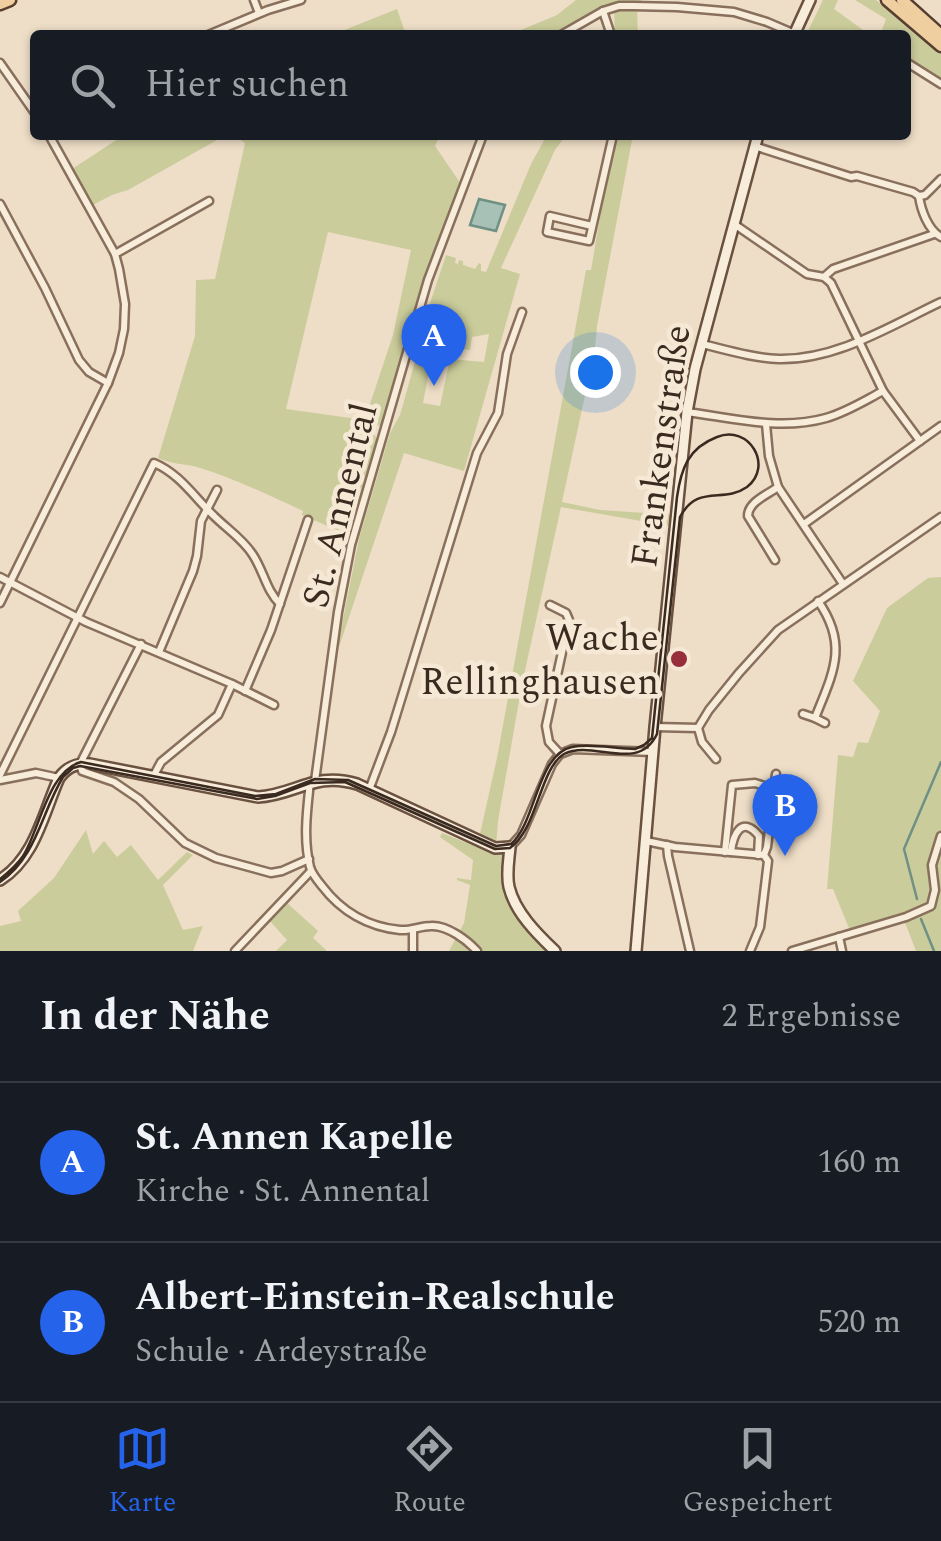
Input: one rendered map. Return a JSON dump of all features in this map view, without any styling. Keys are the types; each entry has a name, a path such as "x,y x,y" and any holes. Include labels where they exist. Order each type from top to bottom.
{"main road":[{"path":"0,4 10,0"},
{"path":"887,0 941,46"},
{"path":"902,0 941,34"},
{"path":"796,30 808,1"},
{"name":"Frankenstraße","path":"636,951 687,412 756,140"},
{"path":"0,880 13,871 28,851 60,778 66,770 80,764 258,798 313,781 348,782 495,848 510,847 508,884 515,902 555,951"}],"street":[{"path":"254,0 259,13"},
{"path":"220,30 301,0"},
{"path":"676,7 683,0"},
{"path":"570,30 619,6 734,12 785,30"},
{"path":"603,11 610,30"},
{"path":"0,63 30,106"},
{"path":"911,65 941,84"},
{"path":"0,603 108,383 119,353 125,317 123,284 115,254 51,140"},
{"name":"St. Annental","path":"311,871 306,816 351,545 428,280 481,140"},
{"path":"592,226 550,216 546,232 589,241 612,140"},
{"path":"754,146 920,196 941,180"},
{"path":"824,277 833,268 938,235 921,206 920,196"},
{"path":"115,254 209,201"},
{"path":"0,204 79,360 108,383"},
{"path":"734,224 807,274 824,277 835,290 883,391 920,441"},
{"path":"702,344 756,356 790,358 827,352 941,302"},
{"path":"369,790 391,732 477,453 498,413 507,354 522,312"},
{"path":"687,412 766,424 803,422 852,408 883,391"},
{"path":"766,424 768,456 778,487 843,584"},
{"path":"803,524 941,426"},
{"path":"0,778 154,463 174,474 252,553 269,592 280,604"},
{"path":"774,560 748,511 778,487"},
{"path":"159,652 193,571 200,521 218,490"},
{"path":"716,758 702,742 698,728 762,645 787,622 941,517"},
{"path":"245,692 308,520"},
{"path":"0,577 79,617 274,704"},
{"path":"815,718 836,657 835,632 818,601"},
{"path":"550,604 566,612 569,620 546,726 549,742 560,754"},
{"path":"141,644 80,764 84,773 109,780 139,799 174,835 198,851 265,872 282,871 309,859"},
{"path":"153,778 161,762 218,716 232,684"},
{"path":"803,714 825,723"},
{"path":"655,727 698,728"},
{"path":"510,847 519,840 560,754 579,749 653,752"},
{"path":"0,778 36,774 60,778"},
{"path":"761,855 767,847 776,774"},
{"path":"728,852 732,785 755,783 774,789"},
{"path":"728,852 736,832 750,828 760,836 761,855"},
{"path":"792,951 931,906 935,890 933,856 941,836"},
{"path":"646,842 761,855 768,861 762,912 751,950"},
{"path":"668,845 690,951"},
{"path":"235,951 311,871 346,912 384,927 440,927 477,951"},
{"path":"413,930 413,951"},
{"path":"839,937 842,951"}],"green space":[{"path":"576,0 641,0 642,8 637,8 638,30 615,30 614,10 571,30 521,30 557,15"},
{"path":"823,0 838,0 834,9 863,30 808,30"},
{"path":"855,0 876,0 941,52 941,79 911,60 911,30 882,30 886,19"},
{"path":"397,9 404,30 344,30"},
{"path":"116,140 217,140 128,190 89,207 69,171"},
{"path":"240,140 438,140 435,146 461,184 426,279 382,428 366,416 393,335 411,250 328,232 286,409 365,420 378,441 351,536 237,482 158,458 195,336 196,280 215,279 245,143"},
{"path":"544,140 562,140 501,268 520,274 464,471 404,453 335,659 359,539 429,312 441,325 445,347 442,373 429,371 423,403 440,406 450,359 484,362 489,334 472,337 470,350 454,348 443,320 428,309 446,255 456,258 455,263 463,261 463,265 475,269 479,263 481,271 486,272"},
{"path":"613,140 632,140 595,349 562,502 600,510 676,515 675,527 561,507 522,684 496,846 509,847 511,897 552,951 449,951 464,923 470,885 457,878 471,880 473,860 440,837 442,833 477,847 497,758 586,270 591,270"},
{"path":"941,577 941,951 916,951 901,919 851,933 833,889 827,889 838,755 853,757 858,742 868,743 880,711 853,681 887,608 928,578"},
{"path":"86,830 93,854 104,841 117,857 131,845 158,880 187,852 193,855 163,885 183,930 203,926 193,951 0,951 0,926 21,921 18,911 54,878"},
{"path":"286,902 318,931 313,938 327,951 276,951 287,940 269,920"}],"shaded area":[{"path":"479,199 505,205 496,231 470,225"}],"waterway":[{"path":"917,899 904,849 941,762"},
{"path":"921,919 934,951"}],"tram line":[{"path":"0,879 23,856 60,777 81,762 255,796 276,794 315,779 348,780 496,846 511,844 526,821 544,775 560,752 580,746 635,749 652,738 681,477 693,453 717,437 739,436 754,449 758,468 747,487 695,500 680,517 657,734 639,752 576,750 564,754 549,772 526,828 510,848 495,849 345,782 310,783 275,796 257,799 80,766 63,777 30,847 12,872 0,882"}],"place":[{"name":"St. Annen Kapelle","path":"434,386"},
{"name":"Wache Rellinghausen","path":"679,659"},
{"name":"Albert-Einstein-Realschule","path":"785,856"}]}
